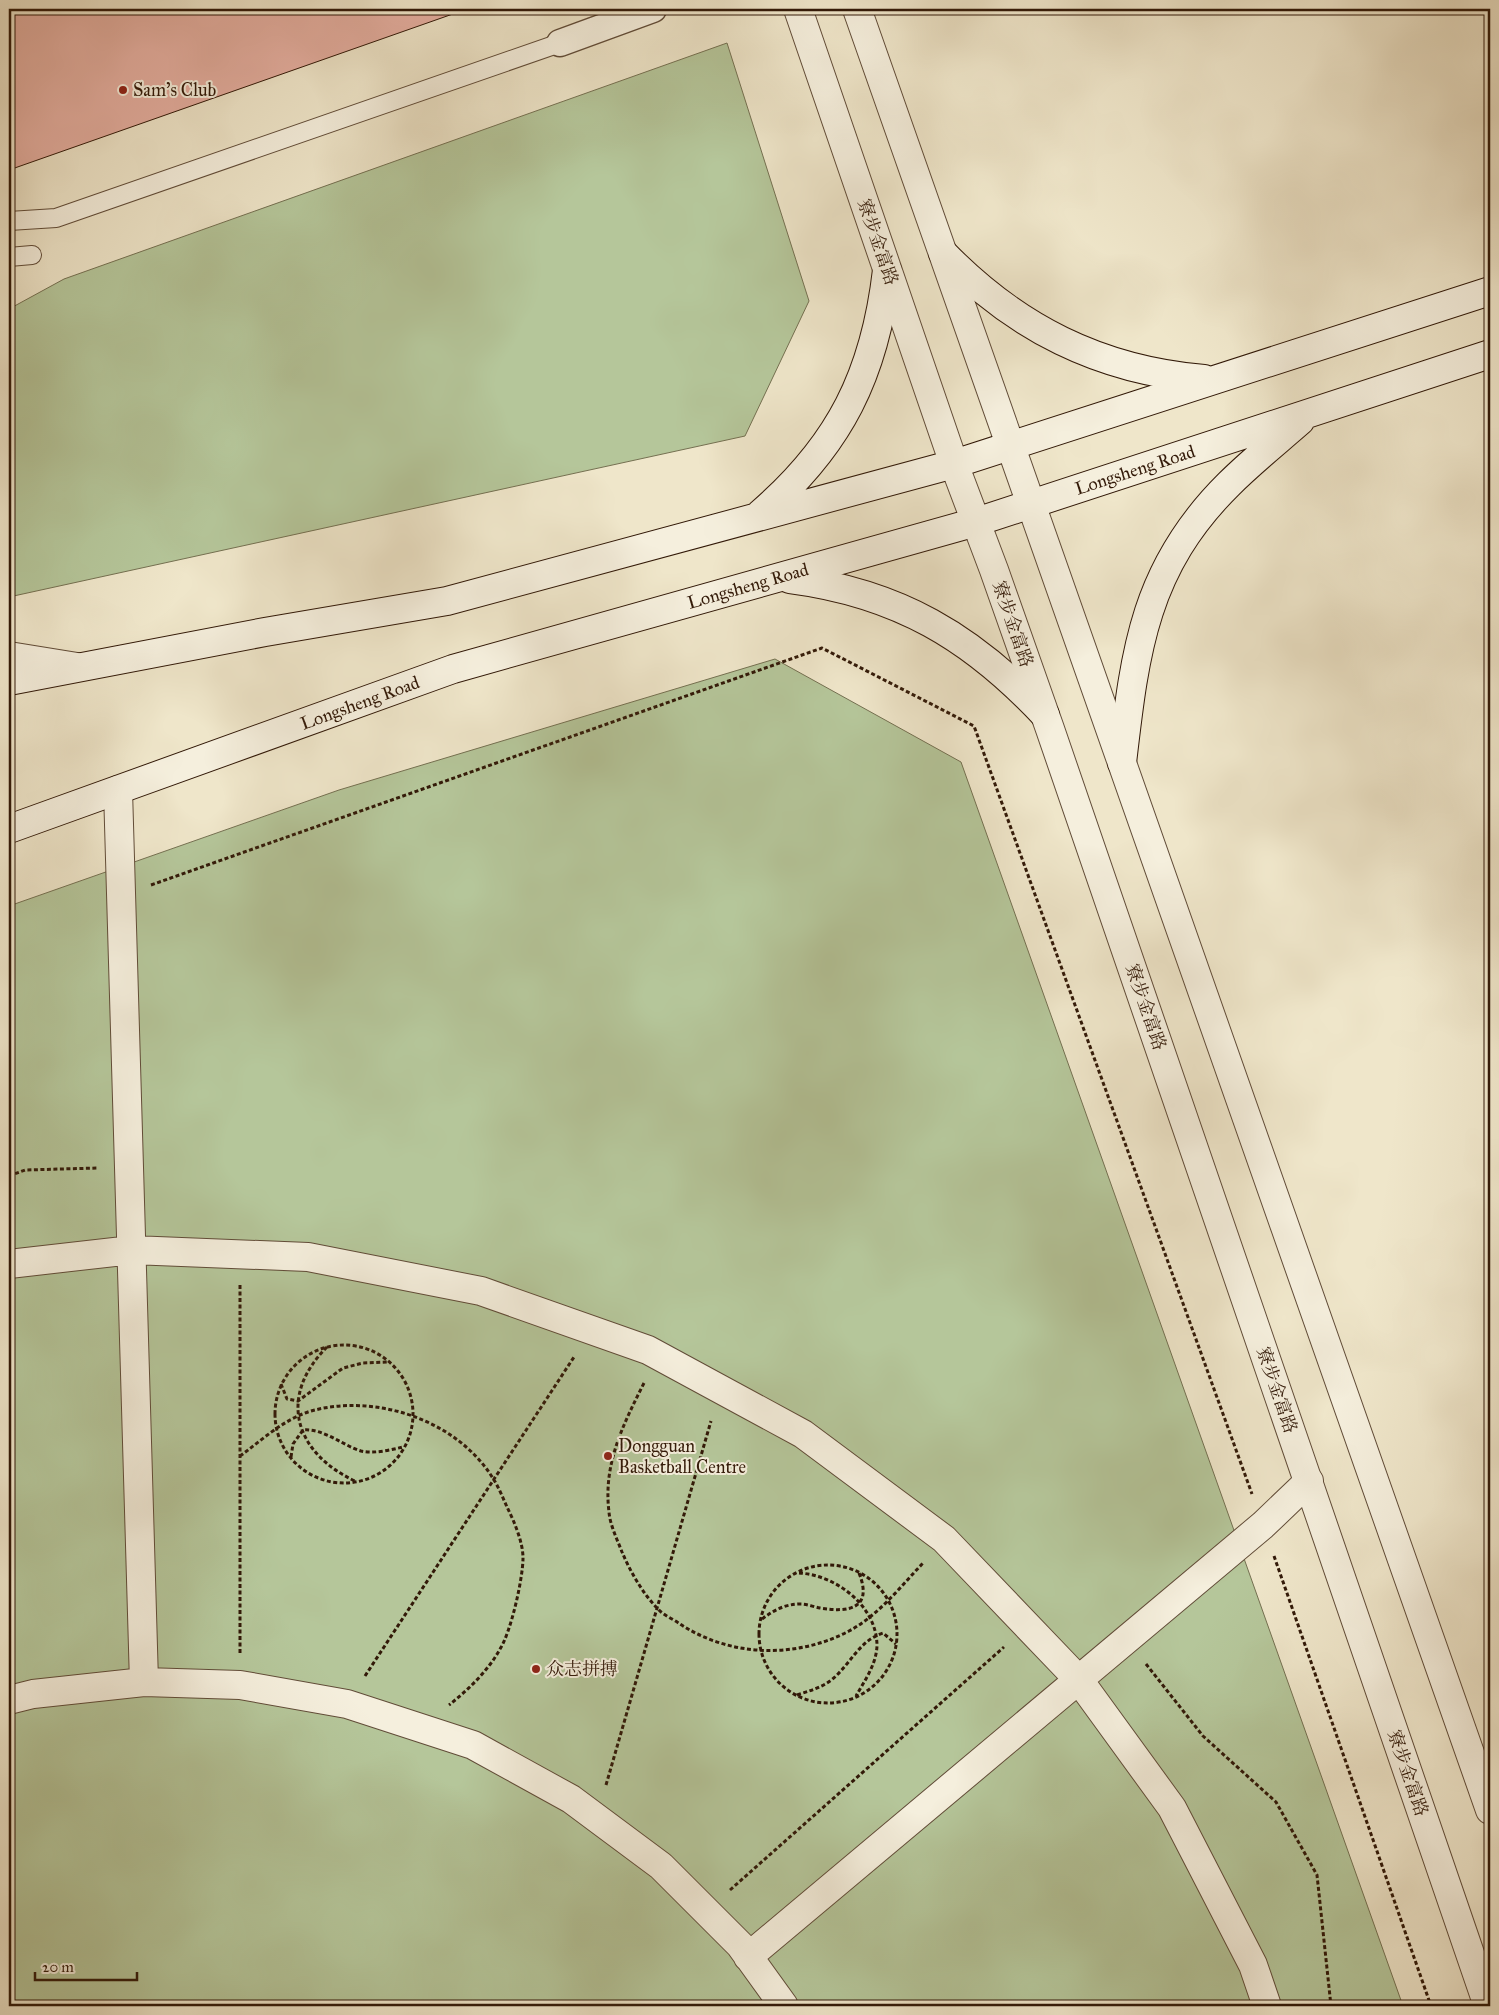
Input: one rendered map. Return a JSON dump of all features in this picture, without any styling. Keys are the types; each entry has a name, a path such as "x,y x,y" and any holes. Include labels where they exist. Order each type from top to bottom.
{"street":[{"path":"560,43 653,9"},
{"name":"寮步金富路","path":"798,9 954,464 1045,715 1488,2006"},
{"path":"857,9 1490,1810"},
{"path":"943,253 969,280 1000,304 1031,326 1066,344 1139,370 1215,380"},
{"path":"756,517 783,494 808,468 830,439 848,408 876,341 887,270"},
{"path":"9,681 76,666 447,600 954,464 1490,291"},
{"name":"Longsheng Road","path":"9,830 454,669 976,522 1490,354"},
{"path":"1122,762 1134,665 1141,632 1167,567 1184,538 1229,484 1308,414"},
{"path":"779,578 817,582 855,591 926,619 990,661 1045,715"},
{"path":"9,656 76,666"},
{"path":"118,790 144,1682"},
{"path":"9,1264 132,1250 308,1257 481,1291 659,1356 803,1434 944,1540 1079,1680 1172,1808 1253,1965 1267,2006"},
{"path":"748,1957 1263,1525 1309,1482"},
{"path":"9,1700 33,1694 144,1682 240,1685 347,1704 473,1745 572,1799 661,1866 748,1957 784,2006"}],"lane":[{"path":"9,221 56,218 560,43"},
{"path":"9,257 32,254"}],"path":[{"path":"121,895 822,648 974,726 1263,1525 1431,2006"},
{"path":"9,1176 25,1170 129,1167"},
{"path":"240,1255 240,1685"},
{"path":"347,1704 591,1330"},
{"path":"337,1344 360,1346 382,1355 389,1362 400,1371 410,1392 414,1415 409,1437 398,1457 382,1472 358,1482 340,1484 318,1479 298,1467 284,1450 276,1429 274,1406 281,1383 295,1364 314,1350 337,1344"},
{"path":"327,1347 316,1358 297,1394 298,1416 308,1443 321,1460 342,1475 358,1482"},
{"path":"659,1356 620,1432 613,1450 608,1491 609,1514 626,1562 657,1609 702,1637 737,1648 775,1651 804,1648 831,1640 869,1618 944,1540"},
{"path":"281,1383 287,1399 298,1401 343,1368 364,1363 389,1362"},
{"path":"597,1816 721,1389"},
{"path":"240,1456 276,1429 298,1416 336,1407 386,1407 414,1415 468,1449 494,1479 513,1520 523,1556 515,1604 501,1649 468,1690 421,1727"},
{"path":"302,1430 315,1431 362,1451 380,1452 404,1447"},
{"path":"291,1458 293,1444 302,1430"},
{"path":"838,1565 858,1572 877,1584 888,1600 897,1624 896,1645 888,1670 872,1688 856,1697 828,1703 805,1700 785,1688 769,1670 760,1637 766,1604 779,1586 796,1573 816,1566 838,1565"},
{"path":"858,1572 864,1591 860,1604"},
{"path":"796,1573 814,1574 843,1586 860,1604 869,1618 877,1644 872,1668 856,1697"},
{"path":"762,1620 776,1610 787,1606 803,1604 819,1608 848,1609 860,1604"},
{"path":"706,1911 1027,1627"},
{"path":"797,1695 815,1690 832,1680 860,1647 874,1636 883,1633 896,1645"},
{"path":"1127,1640 1203,1736 1276,1802 1308,1859 1316,1875 1331,2006"}],"green space":[{"path":"727,43 809,301 745,436 9,597 9,309 64,279"},
{"name":"Dongguan Basketball Centre","path":"775,659 961,762 1403,2006 9,2006 9,906 339,790"}],"building":[{"name":"Sam's Club","path":"9,9 467,9 9,170"}],"place":[{"name":"Sam's Club","path":"123,90"},
{"name":"Dongguan Basketball Centre","path":"608,1456"},
{"name":"众志拼搏","path":"536,1669"}]}
